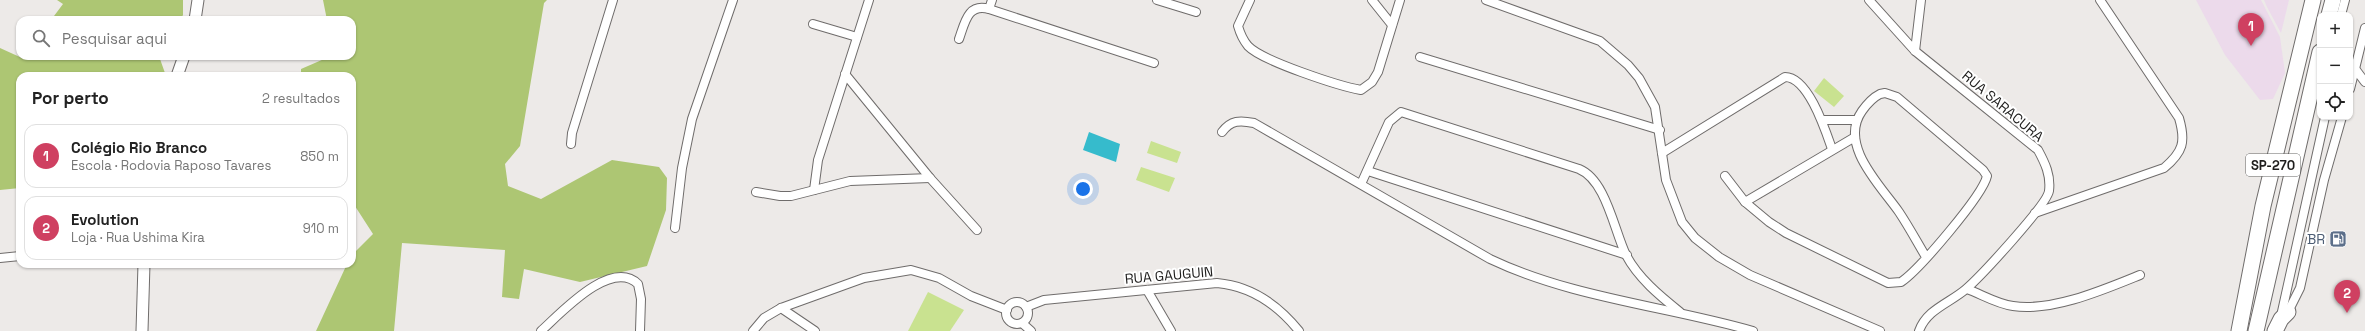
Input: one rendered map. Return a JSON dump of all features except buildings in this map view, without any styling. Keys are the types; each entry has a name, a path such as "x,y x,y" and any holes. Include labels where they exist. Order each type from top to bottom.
{"highway":[{"name":"SP-270","path":"2239,331 2263,206 2313,0"},
{"path":"2330,12 2333,0"},
{"name":"SP-270","path":"2256,331 2317,65"}],"street":[{"path":"196,16 198,0"},
{"path":"571,144 572,133 613,0"},
{"path":"675,228 682,168 692,119 733,0"},
{"path":"814,190 818,160 869,0"},
{"path":"989,9 992,0"},
{"path":"1157,0 1196,12"},
{"path":"1250,0 1238,26 1242,37 1252,49 1268,59 1361,90 1375,78 1400,0"},
{"path":"1372,0 1392,25"},
{"path":"1486,0 1600,41 1628,65 1645,87 1655,107 1660,130 1666,180 1673,202 1682,222 1695,238 1719,256 1750,275 1880,331"},
{"name":"RUA SARACURA","path":"1869,0 1915,51 2038,150 2046,164 2049,177 2049,192 2035,213 1967,289 1939,305 1922,324 1919,331"},
{"path":"1915,51 1921,0"},
{"path":"2035,213 2164,168 2175,158 2182,146 2183,133 2179,118 2100,0"},
{"path":"2342,12 2345,0"},
{"path":"958,39 968,14 974,8 981,7 1154,63"},
{"path":"813,24 857,37"},
{"path":"2352,84 2365,28"},
{"path":"1420,57 1660,130"},
{"path":"178,72 183,60"},
{"path":"2353,66 2365,82"},
{"path":"845,74 930,178 977,230"},
{"path":"1662,153 1785,77 1793,78 1799,83 1822,120 1832,149"},
{"path":"1725,176 1745,202 1786,233 1888,283 1901,282 1926,257 1980,192 1987,176 1983,170 1926,121 1891,94 1885,93 1873,97 1856,120 1855,136 1863,162 1874,182 1898,211 1926,257"},
{"path":"1361,184 1389,122 1401,112 1586,172 1596,182 1627,255 1653,289 1682,314"},
{"path":"1222,132 1228,124 1234,121 1242,120 1254,123 1490,259 1521,273 1753,331"},
{"path":"1822,120 1856,120"},
{"path":"2281,323 2324,120"},
{"path":"2281,323 2300,288 2324,180 2341,120"},
{"path":"1745,202 1855,136"},
{"path":"1368,171 1627,255"},
{"path":"756,192 780,196 850,182 930,178"},
{"path":"0,258 16,256"},
{"path":"142,331 144,268"},
{"path":"753,331 764,318 781,308 864,278 911,270 926,273 939,278 971,296 1007,310"},
{"path":"541,331 573,301 592,288 619,276 626,276 638,284 641,299 640,331"},
{"path":"1967,289 2010,306 2029,308 2048,305 2106,288 2140,276"},
{"name":"RUA GAUGUIN","path":"1026,308 1044,300 1194,284 1230,284 1267,300 1288,317 1299,331"},
{"path":"1147,290 1171,331"},
{"path":"1016,302 1022,303 1026,308 1028,316 1022,323 1016,324 1010,322 1006,315 1011,304 1016,302"},
{"path":"781,308 815,331"},
{"path":"1022,323 1031,331"}],"shaded area":[{"path":"2196,0 2261,0 2280,37 2285,73 2273,99 2260,100 2225,55"},
{"path":"2264,0 2289,0 2281,33 2267,7"}],"green space":[{"path":"57,0 183,0 183,15 54,16 63,4"},
{"path":"323,0 547,0 544,3 520,146 505,164 508,186 541,199 612,160 659,167 667,178 666,210 647,266 580,282 524,269 519,299 502,297 505,250 402,243 394,331 316,331 345,268 356,268 356,251 373,234 356,208 356,72 301,72 301,69 322,60 356,60 356,16 326,16"},
{"path":"0,48 16,55 16,60 160,60 165,72 16,72 16,188 0,190"},
{"path":"1824,78 1844,96 1834,107 1814,91"},
{"path":"1151,141 1181,152 1177,163 1147,153"},
{"path":"1141,167 1175,178 1169,192 1136,180"},
{"path":"928,292 964,310 950,331 908,331"}],"water":[{"path":"1089,132 1120,144 1116,162 1083,150"}],"place":[{"name":"Colégio Rio Branco","path":"2251,46"},
{"name":"BR","path":"2338,239"},
{"name":"Evolution","path":"2347,313"}]}
